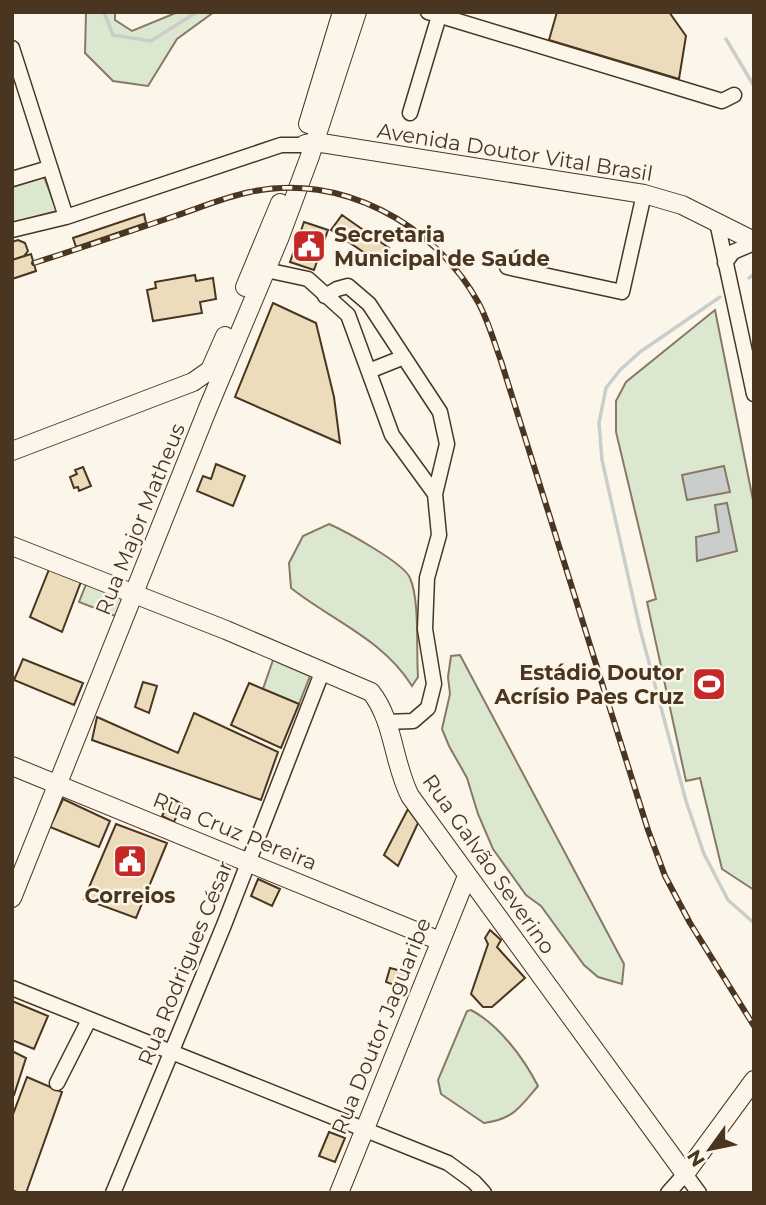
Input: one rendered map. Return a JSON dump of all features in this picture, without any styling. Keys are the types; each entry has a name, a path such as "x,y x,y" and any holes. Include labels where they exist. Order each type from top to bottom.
{"main road":[{"path":"309,148 342,12"},
{"path":"309,148 357,12"},
{"name":"Avenida Doutor Vital Brasil","path":"309,148 644,194 682,205 754,242"},
{"name":"Rua Major Matheus","path":"12,898 266,270 309,148"},
{"name":"Rua Major Matheus","path":"12,451 175,390 211,370 309,148"},
{"path":"717,222 726,218 754,227"},
{"path":"175,390 193,396 208,408"},
{"name":"Rua Galvão Severino","path":"12,547 135,593 371,692 379,703 401,779 410,796 685,1174"},
{"name":"Rua Cruz Pereira","path":"12,766 250,861 440,941"},
{"name":"Rua Doutor Jaguaribe","path":"339,1193 467,876"},
{"path":"685,1174 754,1080"}],"street":[{"path":"410,113 434,14 722,102 734,95"},
{"path":"13,47 66,217"},
{"path":"12,230 66,217 281,145 309,148"},
{"path":"12,179 49,168"},
{"path":"508,267 622,292 644,194"},
{"path":"717,222 754,394"},
{"path":"725,263 733,252 754,242"},
{"path":"266,270 308,279 348,315 392,435 435,494"},
{"path":"325,296 348,286 369,304 440,412 446,429 447,444 435,494 439,535 427,578 425,629 434,684 428,708 413,721 386,722"},
{"path":"348,315 369,304"},
{"path":"369,371 404,357"},
{"name":"Rua Rodrigues César","path":"113,1193 250,861 323,670"},
{"path":"12,988 448,1163 484,1193"},
{"path":"57,1083 89,1020"},
{"path":"668,1193 685,1174"},
{"name":"Rua Galvão Severino","path":"685,1174 698,1193"}],"green space":[{"path":"86,12 115,12 115,20 132,31 178,12 214,12 177,39 148,86 113,81 85,53"},
{"path":"44,177 57,211 12,223 12,187"},
{"path":"715,310 754,505 754,890 722,869 700,778 686,781 647,602 656,599 616,432 616,401 626,382"},
{"path":"329,524 386,556 410,578 416,612 418,677 412,686 400,670 372,643 291,588 289,563 303,536"},
{"path":"87,582 125,597 118,617 79,602"},
{"path":"460,655 624,964 622,984 598,977 584,965 541,906 526,895 493,849 467,778 442,729 450,694 448,677 451,656"},
{"path":"273,660 310,676 299,704 263,689"},
{"path":"471,1010 491,1024 509,1043 538,1086 510,1115 484,1123 441,1094 438,1080 467,1011"}],"shaded area":[{"path":"724,466 730,492 687,500 682,475"},
{"path":"727,503 737,551 697,561 696,537 719,532 715,505"}],"building":[{"path":"557,12 669,12 686,36 679,79 549,40"},
{"path":"144,214 146,223 76,247 73,238"},
{"path":"342,215 389,248 378,262 331,230"},
{"name":"Secretaria Municipal de Saúde","path":"304,222 328,230 314,270 290,262"},
{"path":"18,240 25,243 28,251 24,256 12,260 12,242"},
{"path":"31,254 36,271 12,279 12,260"},
{"path":"195,275 196,281 213,278 216,299 200,302 202,313 153,321 147,290 156,288 155,282"},
{"path":"273,303 316,323 334,397 340,443 235,397"},
{"path":"216,464 245,476 233,506 197,491 203,476 211,479"},
{"path":"83,467 91,486 79,491 78,487 74,488 70,477 77,474 75,470"},
{"path":"50,567 82,579 62,632 30,617"},
{"path":"23,659 83,683 74,705 14,680"},
{"path":"143,682 157,686 149,713 135,707"},
{"path":"249,683 299,704 281,748 231,725"},
{"path":"194,713 278,752 261,800 92,740 97,717 178,753"},
{"path":"171,798 182,804 174,822 162,816"},
{"path":"63,799 110,821 99,847 50,827"},
{"path":"408,809 418,823 398,866 384,855"},
{"name":"Correios","path":"116,824 167,843 136,918 84,899"},
{"path":"258,879 280,889 272,906 251,896"},
{"path":"490,930 501,940 497,947 525,978 492,1007 483,1007 471,994 488,944 485,938"},
{"path":"390,968 409,973 402,988 386,982"},
{"path":"12,1001 48,1016 34,1049 12,1040"},
{"path":"12,1051 26,1058 14,1095 12,1094"},
{"path":"27,1077 62,1092 26,1193 19,1193 12,1190 12,1117"},
{"path":"329,1132 345,1138 335,1162 319,1156"}],"waterway":[{"path":"104,12 113,35 151,41 197,12"},
{"path":"726,39 754,86"},
{"path":"749,278 754,274"},
{"path":"720,297 640,352 620,370 606,388 599,423 602,460 640,629 686,801 704,854 728,900 754,923"}],"railway":[{"path":"34,263 231,197 284,188 318,190 350,197 382,210 437,249 460,274 478,302 491,331 648,830 665,876 690,923 754,1026"}],"place":[{"name":"Secretaria Municipal de Saúde","path":"309,246"},
{"name":"Estádio Doutor Acrísio Paes Cruz","path":"709,684"},
{"name":"Correios","path":"130,861"}]}
